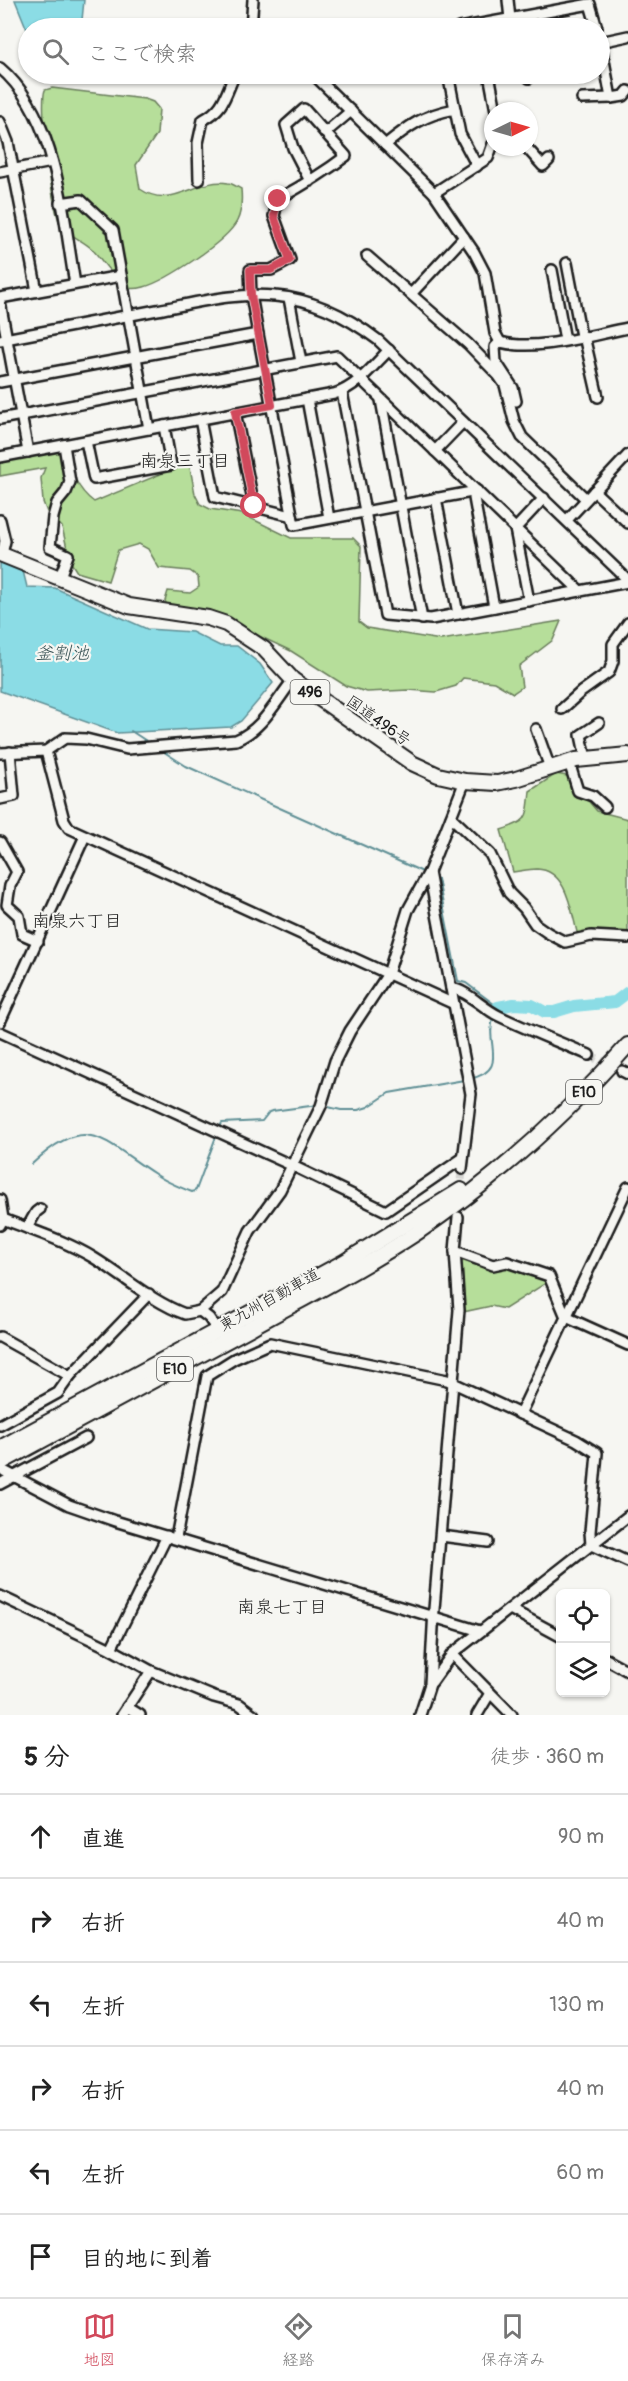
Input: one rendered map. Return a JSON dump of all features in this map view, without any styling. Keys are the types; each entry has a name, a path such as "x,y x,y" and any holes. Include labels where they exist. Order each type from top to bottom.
{"highway":[{"name":"国道496号","path":"1,554 129,606 208,618 226,624 264,649 293,680 412,763 438,774 482,783 508,781 569,762 628,755"},
{"name":"東九州自動車道","path":"2,1467 387,1251 446,1212 536,1136 585,1091 628,1045"},
{"name":"東九州自動車道","path":"0,1448 381,1240 465,1187 536,1136"}],"street":[{"path":"252,18 253,0"},
{"path":"508,0 510,18"},
{"path":"515,18 590,4 594,18"},
{"path":"610,39 628,36"},
{"path":"0,68 12,78 32,106 47,142 75,284"},
{"path":"199,180 198,143 203,120 216,113 231,84"},
{"path":"323,84 434,193 485,273 495,333 500,342"},
{"path":"450,84 460,134 477,166"},
{"path":"491,84 494,102"},
{"path":"608,84 611,98"},
{"path":"582,99 624,96 628,91"},
{"path":"310,181 293,148 286,125 304,109 346,156 310,181 278,199 274,216 290,260 271,270 250,270 251,295 294,525 477,491"},
{"path":"385,145 431,113 455,109"},
{"path":"326,133 351,111"},
{"path":"0,122 8,142 14,169 37,291"},
{"path":"434,193 489,156"},
{"path":"534,156 543,166 549,160"},
{"path":"0,172 52,162"},
{"path":"60,203 81,200 113,230 149,429"},
{"path":"411,294 464,237"},
{"path":"367,256 468,344 498,375 506,386 514,421 522,437 586,499"},
{"path":"567,263 598,397"},
{"path":"552,270 565,340"},
{"path":"28,452 14,379 3,339 0,300 122,276"},
{"path":"3,339 226,297 251,295 306,301 358,325 388,350 628,581"},
{"path":"289,298 301,362"},
{"path":"558,303 574,300"},
{"path":"500,342 519,345 565,340 628,328"},
{"path":"0,382 258,334"},
{"path":"500,342 495,347 496,362 513,388 515,402 511,407"},
{"path":"0,457 342,392 361,379 388,350"},
{"path":"0,418 337,356 580,591"},
{"path":"342,392 385,615 422,619 458,614 628,581"},
{"path":"307,399 329,518"},
{"path":"381,400 422,619"},
{"path":"235,412 254,506"},
{"path":"200,419 215,497 292,516"},
{"path":"435,451 463,422"},
{"path":"86,441 94,479 171,465 164,426"},
{"path":"60,577 68,555 50,547 57,503 66,492 70,482 64,445"},
{"path":"567,520 628,455"},
{"path":"477,491 474,498 494,607"},
{"path":"594,492 624,519 628,508"},
{"path":"436,498 458,614"},
{"path":"515,529 544,498"},
{"path":"0,520 6,541 1,554"},
{"path":"515,529 529,601"},
{"path":"562,709 609,672 613,661 613,644 628,623"},
{"path":"0,753 46,751 65,738 86,739 127,749 236,740 248,736 257,727 293,680"},
{"path":"586,759 581,735 599,723"},
{"path":"536,729 550,768"},
{"path":"46,751 66,825 85,836 454,1004"},
{"path":"0,799 14,796 10,752"},
{"path":"569,762 578,791 593,796 605,807"},
{"path":"0,1200 2,1222 57,1239 92,1257 185,1314 200,1311 222,1292 250,1232 280,1190 293,1166 321,1106 335,1061 359,1015 388,974 408,910 429,872 465,781"},
{"path":"451,817 490,854 509,893 524,908 535,924 548,933 565,942 591,936 628,938"},
{"path":"0,1022 85,836"},
{"path":"0,842 17,872 10,886 7,905 19,916 22,934 38,941"},
{"path":"429,872 471,1094 462,1169"},
{"path":"451,988 462,990 472,1000 498,1015 589,1055"},
{"path":"0,1032 386,1211 463,1158"},
{"path":"520,1414 628,1187"},
{"path":"27,1228 40,1209"},
{"path":"420,1715 430,1684 459,1310 455,1251 458,1217"},
{"path":"455,1251 493,1265 507,1262 549,1276 566,1317 628,1345"},
{"path":"0,1425 57,1393 70,1376 149,1294"},
{"path":"200,1311 213,1324"},
{"path":"0,1337 70,1376"},
{"path":"111,1649 172,1537 207,1376 231,1355 270,1343 404,1370 453,1383 576,1440 597,1453 590,1532 591,1545"},
{"path":"0,1484 86,1437"},
{"path":"2,1467 15,1477 69,1505 480,1631"},
{"path":"430,1684 452,1654 628,1516"},
{"path":"441,1536 488,1542"},
{"path":"591,1545 628,1562"},
{"path":"0,1596 111,1649 151,1671 214,1697 239,1704 254,1715"},
{"path":"510,1609 556,1633"},
{"path":"452,1654 512,1715"},
{"path":"610,1661 628,1671"},
{"path":"141,1715 125,1711 151,1671"},
{"path":"477,1715 490,1693"}],"green space":[{"path":"52,88 145,99 153,102 159,109 157,134 136,165 140,189 152,195 163,196 217,182 233,184 241,189 241,209 231,229 209,249 166,277 144,287 126,288 92,249 62,227 58,218 51,182 44,116 45,90"},
{"path":"65,449 78,485 94,502 189,462 195,494 200,504 210,509 242,514 291,538 353,538 361,546 359,622 367,628 441,640 561,621 553,640 519,666 522,687 513,693 494,682 463,678 456,686 436,692 409,690 367,692 346,686 291,651 223,619 170,610 165,601 168,591 190,593 199,587 198,577 190,571 159,568 148,549 139,544 118,550 108,581 77,572 70,561 62,527 47,512 43,502 41,478 45,468 0,476 0,460"},
{"path":"556,774 567,776 597,811 628,819 628,935 587,937 577,932 570,903 555,876 537,869 513,872 501,830 525,818 530,791"},
{"path":"458,1257 507,1266 545,1278 546,1283 505,1309 491,1306 463,1312"}],"water":[{"path":"15,0 84,0 82,18 22,18"},
{"name":"釜割池","path":"0,561 23,571 27,587 55,588 147,629 192,632 220,646 237,646 260,664 273,683 241,721 231,727 117,733 0,691"}],"waterway":[{"path":"131,731 151,744"},
{"path":"161,750 186,766 425,873"},
{"path":"433,877 438,879 458,981 466,983 498,1007 497,1011"},
{"path":"498,1007 514,1004 532,1005 545,1012 554,1012 574,1006 615,1002 628,992"},
{"path":"470,1079 482,1075 490,1069 493,1062 491,1026 494,1016"},
{"path":"324,1106 341,1110 358,1110 368,1107 389,1093 464,1080"},
{"path":"219,1129 222,1123 262,1121 272,1111 318,1105"},
{"path":"32,1164 51,1148 68,1139 82,1135 95,1137 108,1142 164,1179 192,1192 196,1190 217,1134"}],"tunnel":[{"path":"589,1055 614,1067"},
{"path":"460,1193 462,1169"}],"district":[{"name":"南泉三丁目","path":"185,461"},
{"name":"南泉六丁目","path":"77,921"},
{"name":"南泉七丁目","path":"282,1607"}],"route":[{"path":"254,506 235,412 272,405 251,295 250,270 271,270 290,260 274,216 278,199"}]}
